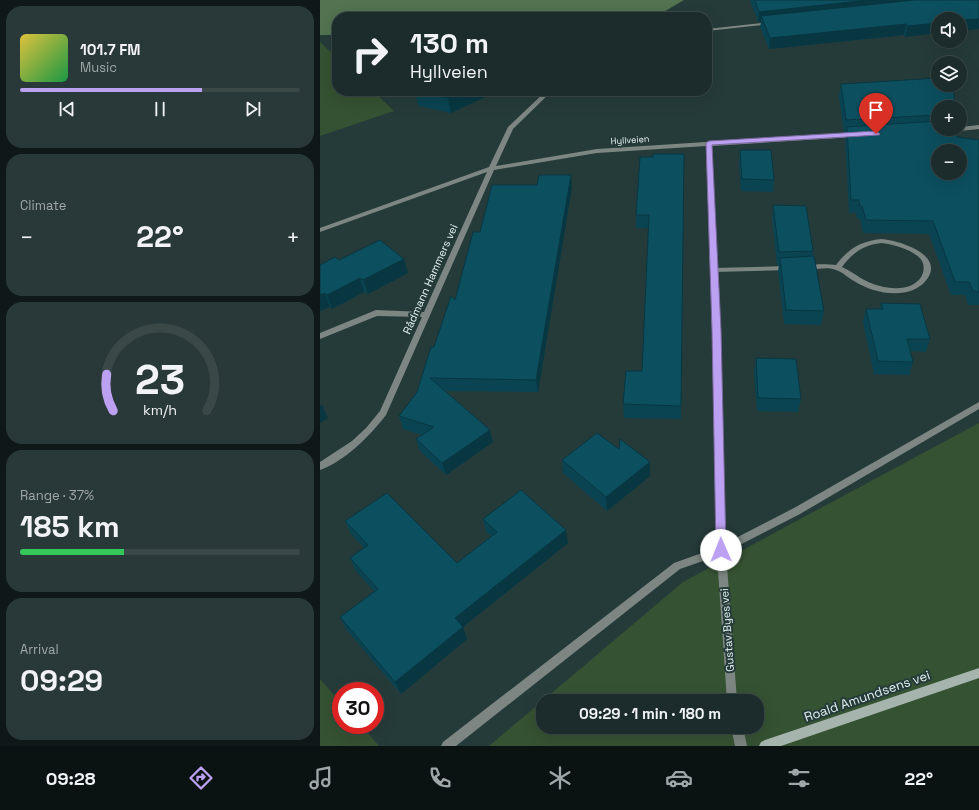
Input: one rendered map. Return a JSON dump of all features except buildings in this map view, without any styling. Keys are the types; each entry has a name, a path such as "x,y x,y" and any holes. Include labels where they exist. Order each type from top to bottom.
{"street":[{"path":"712,29 774,23"},
{"name":"Rådmann Hammers vei","path":"320,466 340,455 366,435 383,413 490,169 510,128 544,96"},
{"path":"967,128 979,127"},
{"name":"Hyllveien","path":"320,230 490,169 597,151 866,134"},
{"name":"Gustav Byes vei","path":"709,143 714,270 721,550 731,694"},
{"path":"714,270 838,267 860,281 874,287 899,291 910,289 918,285 926,274 927,267 922,257 907,247 883,241 862,244 851,250 838,267"},
{"path":"320,336 376,313 426,314"},
{"path":"447,746 676,566 721,550 797,511 979,405"},
{"name":"Roald Amundsens vei","path":"765,746 979,672"},
{"path":"738,734 741,746"}],"green space":[{"path":"320,0 684,0 664,12 332,12 332,35 320,35"},
{"path":"320,42 332,53 332,96 378,96 394,111 320,136"},
{"path":"979,423 979,746 489,746 536,706 536,734 764,734 764,694 551,694 683,582"},
{"path":"320,679 332,693 332,734 369,734 379,746 320,746"}],"route":[{"path":"721,550 716,330 709,143 876,134"}]}
